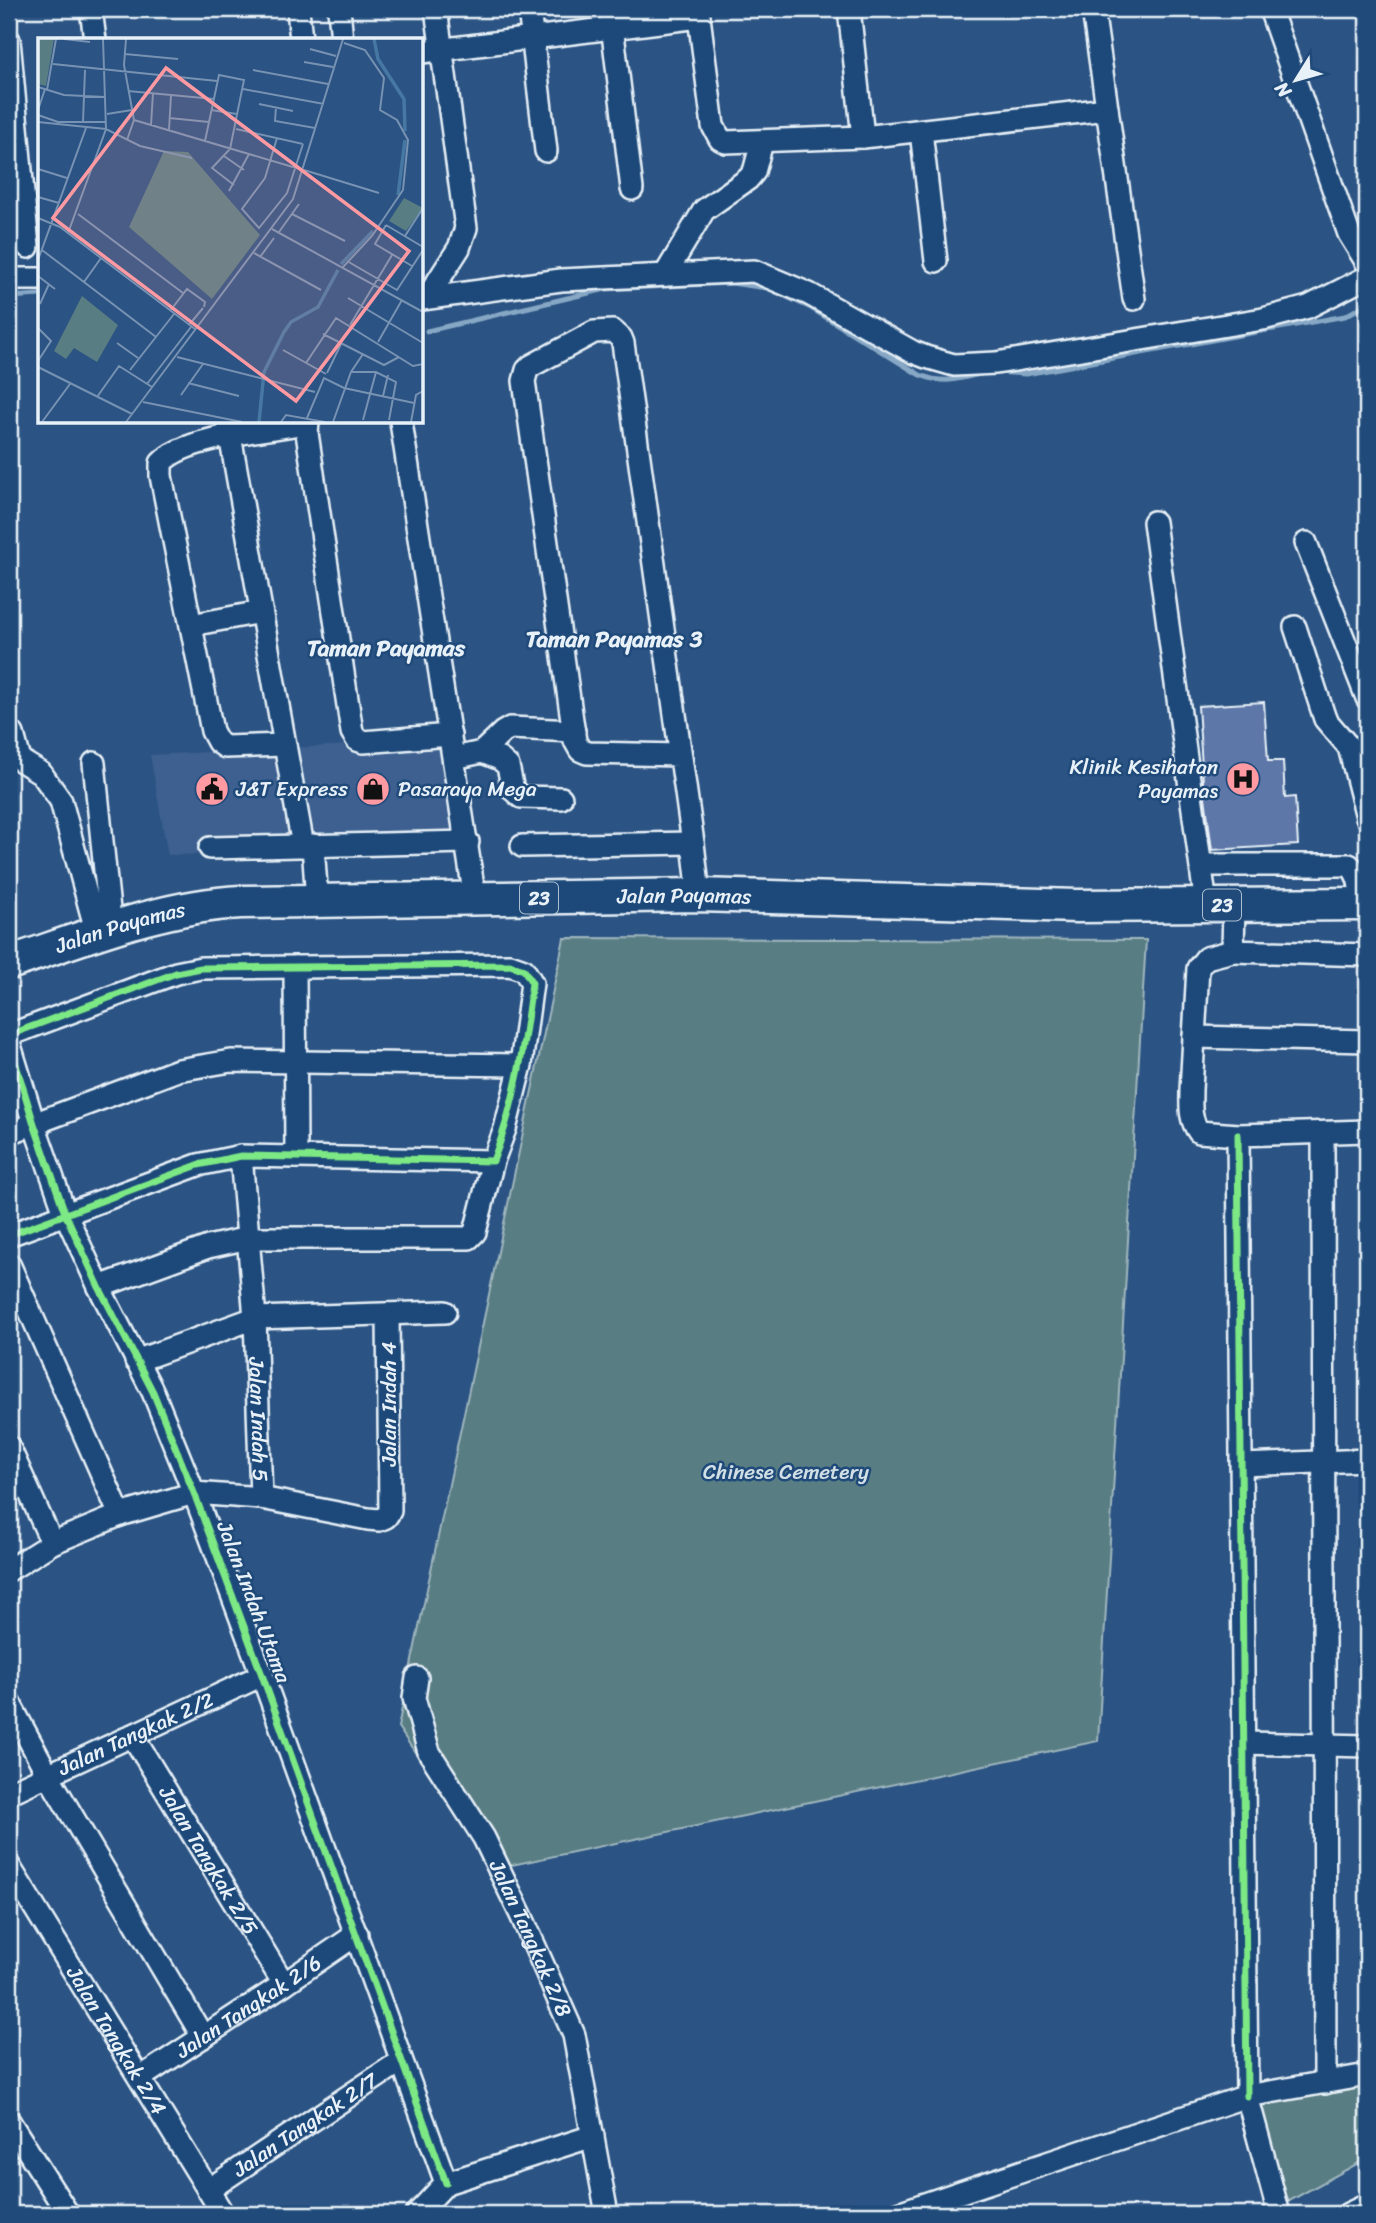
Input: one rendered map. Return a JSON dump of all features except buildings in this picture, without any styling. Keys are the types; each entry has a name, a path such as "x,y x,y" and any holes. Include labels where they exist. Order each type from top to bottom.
{"highway":[{"name":"Jalan Payamas","path":"9,963 104,932 211,903 699,895 1077,906 1365,904"}],"street":[{"path":"91,9 95,38"},
{"path":"298,9 301,38"},
{"path":"339,9 342,38"},
{"path":"424,298 459,248 466,228 432,51 436,9"},
{"path":"529,9 546,151"},
{"path":"849,9 863,137"},
{"path":"1093,9 1134,299"},
{"path":"1270,9 1349,234 1367,263"},
{"path":"432,51 532,39 611,19 699,13 715,133 726,142 863,137 1107,109"},
{"path":"611,19 632,189"},
{"path":"9,40 26,247"},
{"path":"921,131 936,261"},
{"path":"665,275 704,210 754,172 762,142"},
{"path":"424,298 561,280 754,271 809,294 912,352 954,365 996,363 1263,319 1308,307 1367,277"},
{"path":"9,279 38,279"},
{"path":"680,755 587,753 578,746 574,731 524,375 531,366 594,332 613,331 623,343 693,843 699,895"},
{"path":"285,424 229,429 174,451 161,463 161,476 212,731 218,742 225,747 285,745"},
{"path":"307,424 352,732 357,740 363,743 450,735"},
{"path":"401,424 475,899"},
{"path":"229,429 285,745 308,846 317,901"},
{"path":"1154,522 1201,865 1220,905 1233,951"},
{"path":"1306,543 1367,698"},
{"path":"191,625 261,612"},
{"path":"1295,627 1325,719 1349,747 1367,817"},
{"path":"454,758 482,752 510,728 574,731"},
{"path":"13,734 20,760 41,773 62,804 104,932"},
{"path":"482,752 505,762 513,790 521,797 561,798"},
{"path":"94,763 104,932"},
{"path":"210,848 468,842"},
{"path":"522,846 693,843"},
{"path":"1201,865 1344,864 1356,872 1365,904"},
{"path":"1367,955 1233,951 1206,957 1198,968 1191,1090 1194,1126 1199,1132 1238,1135 1367,1131"},
{"path":"295,967 296,1157"},
{"path":"9,1035 176,974 201,968 517,967 529,975 532,983 521,1065 475,1232 469,1238 248,1238 208,1247 99,1287"},
{"path":"1194,1037 1367,1041"},
{"name":"Jalan Indah Utama","path":"9,1042 65,1213 99,1287 153,1392 194,1493 446,2183"},
{"path":"9,1133 178,1070 231,1061 521,1065"},
{"path":"1323,1133 1325,2083"},
{"path":"1238,1135 1247,2095 1279,2214"},
{"path":"9,1235 198,1166 242,1156 493,1161"},
{"name":"Jalan Indah 5","path":"194,1493 261,1498 255,1318 242,1156"},
{"path":"9,1264 120,1515"},
{"path":"136,1361 255,1318 445,1312"},
{"name":"Jalan Indah 4","path":"261,1498 368,1519 379,1520 388,1515 388,1314"},
{"path":"9,1447 52,1543"},
{"path":"1242,1465 1367,1460"},
{"path":"9,1570 52,1543 120,1515 194,1493"},
{"name":"Jalan Tangkak 2/2","path":"9,1793 262,1675"},
{"name":"Jalan Tangkak 2/8","path":"417,1678 414,1698 429,1752 496,1861 574,2035 607,2214"},
{"path":"9,1702 48,1775 203,2038"},
{"name":"Jalan Tangkak 2/5","path":"132,1735 284,1984"},
{"path":"1244,1743 1367,1746"},
{"name":"Jalan Tangkak 2/4","path":"9,1866 223,2214"},
{"name":"Jalan Tangkak 2/6","path":"140,2078 357,1934"},
{"name":"Jalan Tangkak 2/7","path":"208,2190 401,2061"},
{"path":"895,2214 1247,2095 1367,2075"},
{"path":"9,2121 68,2214"},
{"path":"417,2214 446,2183 593,2136"},
{"path":"1348,2214 1367,2206"}],"shaded area":[{"path":"446,740 461,850 168,855 150,755"}],"green space":[{"name":"Chinese Cemetery","path":"564,938 1146,940 1098,1741 493,1869 398,1727"},
{"path":"1367,2075 1366,2159 1284,2204 1247,2096"}],"waterway":[{"path":"427,331 606,289 731,283 767,288 811,308 920,375 945,380 984,373"},
{"path":"9,297 38,295"},
{"path":"997,372 1026,374 1345,316 1367,304"}],"cycle path":[{"path":"9,1035 176,973 201,968 510,965 524,970 532,983 513,1095 493,1161 241,1156 198,1165 9,1235"},
{"path":"9,1042 65,1213 99,1287 153,1392 194,1493 446,2183"},
{"path":"1238,1135 1247,2096"}],"place":[{"name":"Klinik Kesihatan Payamas","path":"1243,779"},
{"name":"J&T Express","path":"212,789"},
{"name":"Pasaraya Mega","path":"373,789"}],"district":[{"name":"Taman Payamas 3","path":"614,639"},
{"name":"Taman Payamas","path":"386,648"}]}
